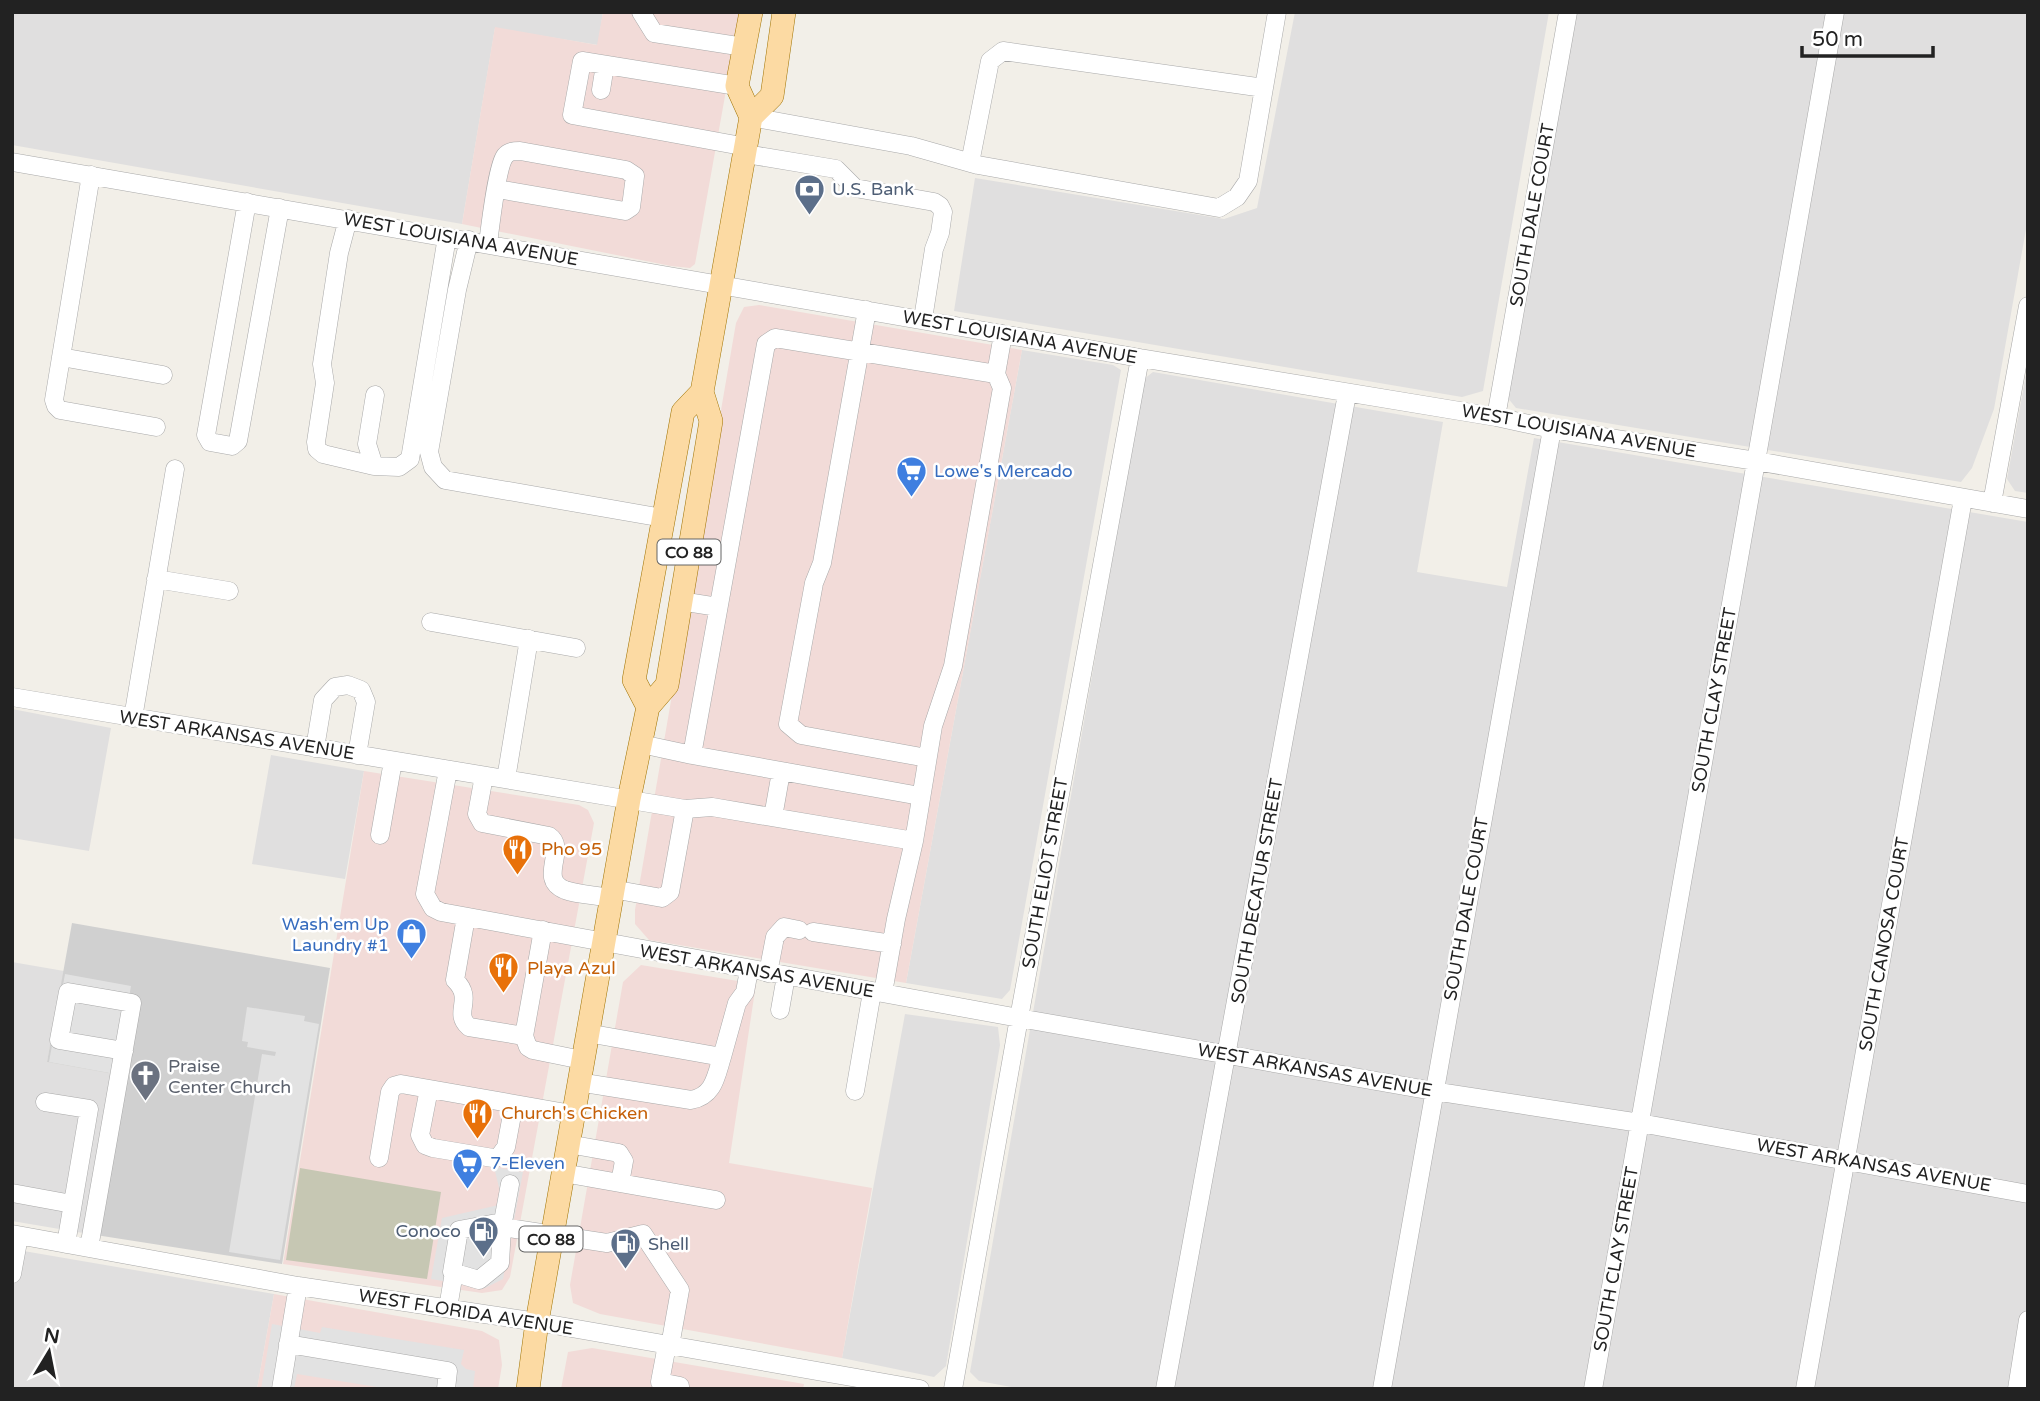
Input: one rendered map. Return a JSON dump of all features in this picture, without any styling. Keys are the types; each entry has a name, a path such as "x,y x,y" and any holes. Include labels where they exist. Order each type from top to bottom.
{"main road":[{"path":"751,12 737,86 751,117 772,96 785,12"},
{"name":"CO 88","path":"528,1389 572,1114 629,799 648,707 667,685 712,421 702,392 751,117"},
{"name":"CO 88","path":"648,707 634,680 683,412 702,392"}],"street":[{"path":"641,12 654,33 744,47"},
{"path":"751,117 911,146 970,163 1219,208 1237,197 1248,181 1277,12"},
{"name":"SOUTH DALE COURT","path":"1496,417 1568,12"},
{"name":"SOUTH CLAY STREET","path":"1593,1389 1835,12"},
{"path":"970,163 990,61 1003,51 1264,88"},
{"path":"737,86 582,61 572,115 836,169 855,188 940,205 943,212 940,233 934,249 923,319"},
{"path":"595,120 605,65"},
{"path":"488,244 497,189 503,158 509,152 520,150 626,170 635,176 631,207 625,211 497,189"},
{"name":"WEST LOUISIANA AVENUE","path":"12,162 1347,394 1496,417 1552,429 1756,461 2028,509"},
{"path":"91,175 55,406 60,410 156,427"},
{"path":"247,202 206,435 210,442 232,446 238,441 280,208"},
{"path":"348,219 346,236 339,253 322,364 326,383 316,442 317,449 323,454 374,466 399,467 410,459 447,237"},
{"path":"469,240 457,290 429,452 433,467 445,480 663,518"},
{"path":"1992,503 2028,306"},
{"path":"867,310 822,563 814,583 788,724 801,734 927,758"},
{"path":"855,1091 892,944 914,841 933,726 953,666 1002,388 996,374 1003,334"},
{"path":"692,755 766,344 775,338 996,374"},
{"path":"61,357 163,375"},
{"name":"SOUTH ELIOT STREET","path":"953,1389 1140,358"},
{"name":"SOUTH DECATUR STREET","path":"1165,1389 1347,394"},
{"path":"374,466 367,444 375,395"},
{"name":"SOUTH DALE COURT","path":"1382,1389 1552,429"},
{"path":"132,718 175,469"},
{"name":"SOUTH CANOSA COURT","path":"1805,1389 1963,499"},
{"path":"156,579 229,591"},
{"path":"680,601 718,607"},
{"path":"430,622 576,648"},
{"path":"506,779 529,639"},
{"path":"315,748 323,700 335,687 348,685 361,690 366,702 357,755"},
{"name":"WEST ARKANSAS AVENUE","path":"12,697 685,809 712,807 914,841"},
{"path":"640,744 920,796"},
{"path":"380,835 393,761"},
{"name":"WEST ARKANSAS AVENUE","path":"448,770 425,894 433,908 441,912 878,993 1433,1091 1640,1123 2028,1194"},
{"path":"773,817 781,772"},
{"path":"484,776 477,814 482,823 549,836 556,844 552,879 557,886 565,890 662,898 667,896 670,892 685,809"},
{"path":"467,917 455,980 462,987 465,996 461,1015 464,1022 470,1027 524,1036"},
{"path":"780,1010 775,937 784,927 892,944"},
{"path":"543,930 524,1036 528,1047 580,1071 691,1100 699,1099 713,1088 737,1003 745,992 749,970"},
{"path":"89,1248 124,1051 132,1003 68,992 59,1040 124,1051"},
{"path":"587,1032 722,1057"},
{"path":"379,1158 390,1092 394,1086 401,1084 572,1114"},
{"path":"429,1089 420,1135 425,1144 445,1150 499,1157 506,1147 514,1104"},
{"path":"44,1102 89,1109 66,1244"},
{"path":"568,1144 619,1153 624,1161 620,1183"},
{"path":"563,1173 716,1200"},
{"path":"454,1272 479,1280 500,1263 502,1224 510,1184"},
{"path":"12,1194 72,1204"},
{"path":"448,1308 460,1230 502,1224 607,1243 643,1234 680,1290 660,1382 680,1386 679,1389"},
{"path":"12,1274 16,1235"},
{"name":"WEST FLORIDA AVENUE","path":"16,1235 299,1286 537,1322 920,1389"},
{"path":"281,1389 299,1286"},
{"path":"2017,1389 2028,1320"},
{"path":"289,1343 449,1371 446,1389"}],"shaded area":[{"path":"12,12 603,12 598,45 495,28 462,224 12,145"},
{"path":"603,12 740,12 695,264 690,268 462,224 495,27 597,45"},
{"path":"1295,12 1549,12 1483,391 1462,397 954,311 975,178 1224,219 1257,208"},
{"path":"1575,12 2028,12 2028,218 1994,409 1972,468 1961,482 1516,408 1507,397"},
{"path":"759,305 1022,350 906,983 649,940 635,924 635,910 736,323 744,307"},
{"path":"1022,350 1113,365 1121,370 1010,990 1002,999 906,983"},
{"path":"2028,363 2028,493 2015,491 2007,479"},
{"path":"1153,372 1443,422 1417,572 1507,587 1534,438 2028,522 2028,1389 1022,1389 979,1381 970,1372 1144,379"},
{"path":"12,709 111,728 89,851 12,838"},
{"path":"271,755 364,771 345,879 252,864"},
{"path":"364,771 579,805 588,810 594,823 510,1277 502,1290 482,1293 283,1264"},
{"path":"72,923 330,968 282,1264 83,1233 113,1074 47,1062"},
{"path":"12,962 64,971 47,1062 113,1074 83,1233 12,1221"},
{"path":"641,965 756,984 729,1163 872,1188 842,1358 600,1314 573,1303 570,1285 623,982"},
{"path":"65,974 131,986 115,1074 49,1062"},
{"path":"247,1007 305,1016 304,1021 319,1024 280,1260 229,1252 262,1054 275,1056 276,1052 247,1047 248,1042 242,1041"},
{"path":"905,1014 998,1027 1000,1045 946,1366 934,1377 842,1358"},
{"path":"494,1167 523,1172 503,1279 485,1288 431,1279 442,1218 503,1204"},
{"path":"300,1168 441,1192 427,1279 286,1260"},
{"path":"12,1249 274,1294 257,1389 12,1389"},
{"path":"274,1294 482,1331 499,1340 502,1365 498,1389 257,1389"},
{"path":"272,1324 320,1333 322,1327 464,1350 461,1364 466,1369 475,1371 473,1389 389,1389 297,1374 294,1389 261,1389"},
{"path":"592,1348 804,1384 803,1389 561,1389 568,1352"}],"place":[{"name":"U.S. Bank","path":"809,216"},
{"name":"Lowe's Mercado","path":"911,498"},
{"name":"Pho 95","path":"518,876"},
{"name":"Wash'em Up Laundry #1","path":"412,961"},
{"name":"Playa Azul","path":"504,995"},
{"name":"Praise Center Church","path":"145,1103"},
{"name":"Church's Chicken","path":"478,1140"},
{"name":"7-Eleven","path":"467,1190"},
{"name":"Conoco","path":"484,1258"},
{"name":"Shell","path":"625,1271"}]}
